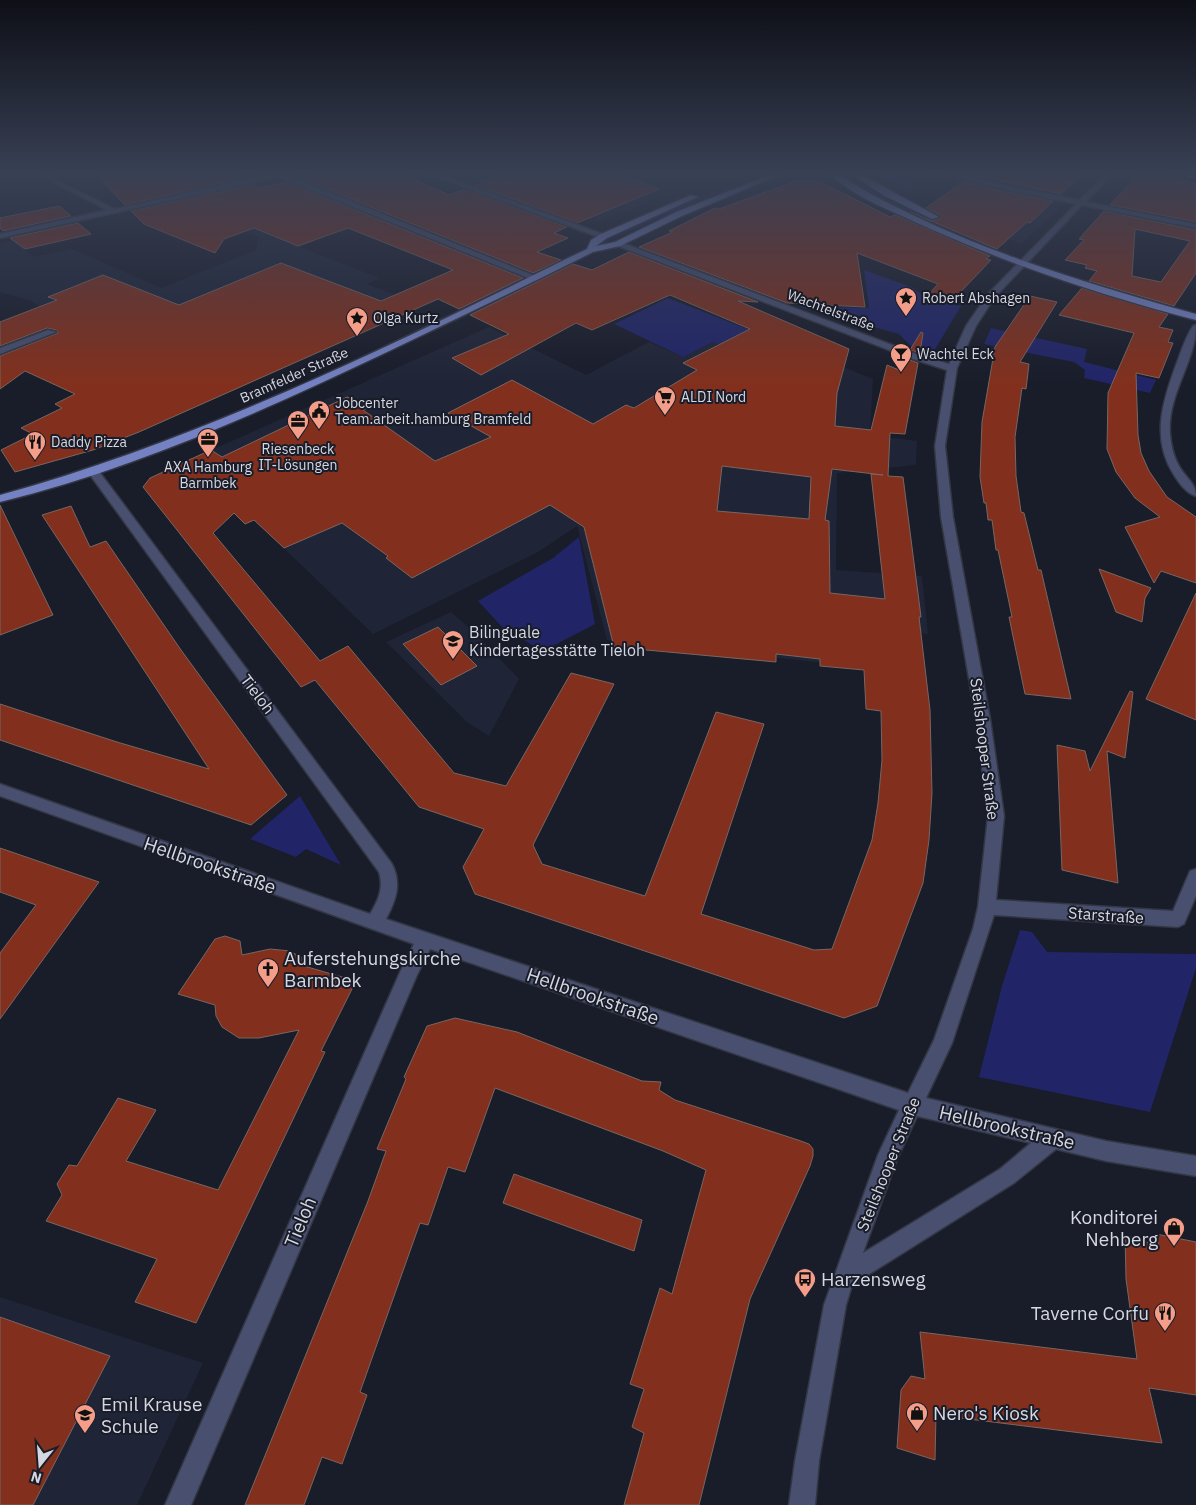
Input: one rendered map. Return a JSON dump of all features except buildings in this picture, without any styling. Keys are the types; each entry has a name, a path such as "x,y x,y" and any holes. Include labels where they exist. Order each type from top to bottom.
{"main road":[{"name":"Bramfelder Straße","path":"590,250 593,243"},
{"path":"982,243 1082,285 1124,295 1196,317"},
{"path":"991,243 1024,260"},
{"name":"Bramfelder Straße","path":"0,499 94,472 156,451 335,374 536,278 590,250 617,244"}],"street":[{"path":"452,243 536,278"},
{"name":"Steilshooper Straße","path":"802,1505 808,1452 835,1305 843,1278 888,1154 942,1043 982,929 987,907 996,816 984,719 947,518 940,446 952,368 971,326 991,296 1040,243"},
{"name":"Wachtelstraße","path":"617,244 913,356 952,368"},
{"path":"1196,328 1172,386 1164,413 1165,443 1172,465 1184,483 1196,493"},
{"path":"0,351 51,332"},
{"name":"Tieloh","path":"94,472 214,637 318,772 386,869 390,877 389,892 374,923"},
{"name":"Hellbrookstraße","path":"0,790 374,923 911,1104 1053,1139 1196,1166"},
{"name":"Starstraße","path":"987,907 1178,919 1196,876"},
{"name":"Tieloh","path":"178,1505 406,979 426,940"},
{"path":"843,1278 1006,1176 1053,1139"}],"shaded area":[{"path":"0,243 18,243 34,257 72,249 161,288 256,250 258,243 308,243 300,247 379,278 367,284 422,306 212,399 127,365 31,301 0,292"},
{"path":"864,270 911,287 927,298 961,306 934,351 913,348 899,334 797,306 869,308"},
{"path":"668,298 778,341 747,357 713,342 683,357 614,324"},
{"path":"489,327 586,375 649,342 683,357 713,342 753,360 786,344 873,379 870,435 917,441 916,465 837,473 836,570 922,576 928,634 873,628 873,668 607,640 577,526 538,552 373,634 191,459"},
{"path":"991,328 1087,349 1084,362 1156,380 1150,393 1084,378 1085,370 1074,362 984,344"},
{"path":"579,537 595,624 543,651 503,628 478,601 553,558"},
{"name":"Bilinguale Kindertagesstätte Tieloh","path":"451,612 476,634 519,679 489,736 467,722 386,642"},
{"path":"300,796 341,865 306,849 296,857 250,839"},
{"path":"1020,930 1032,932 1047,952 1196,954 1196,968 1150,1112 979,1077 1002,986"},
{"name":"Emil Krause Schule","path":"0,1297 203,1363 137,1505 0,1505"}],"place":[{"name":"Robert Abshagen","path":"906,317"},
{"name":"Olga Kurtz","path":"357,337"},
{"name":"Wachtel Eck","path":"901,373"},
{"name":"ALDI Nord","path":"665,416"},
{"name":"Jobcenter Team.arbeit.hamburg Bramfeld","path":"319,430"},
{"name":"Riesenbeck IT-Lösungen","path":"298,440"},
{"name":"AXA Hamburg Barmbek","path":"208,458"},
{"name":"Daddy Pizza","path":"35,461"},
{"name":"Bilinguale Kindertagesstätte Tieloh","path":"453,660"},
{"name":"Auferstehungskirche Barmbek","path":"268,988"},
{"name":"Konditorei Nehberg","path":"1174,1247"},
{"name":"Harzensweg","path":"805,1298"},
{"name":"Taverne Corfu","path":"1165,1332"},
{"name":"Nero's Kiosk","path":"917,1432"},
{"name":"Emil Krause Schule","path":"85,1434"}]}
